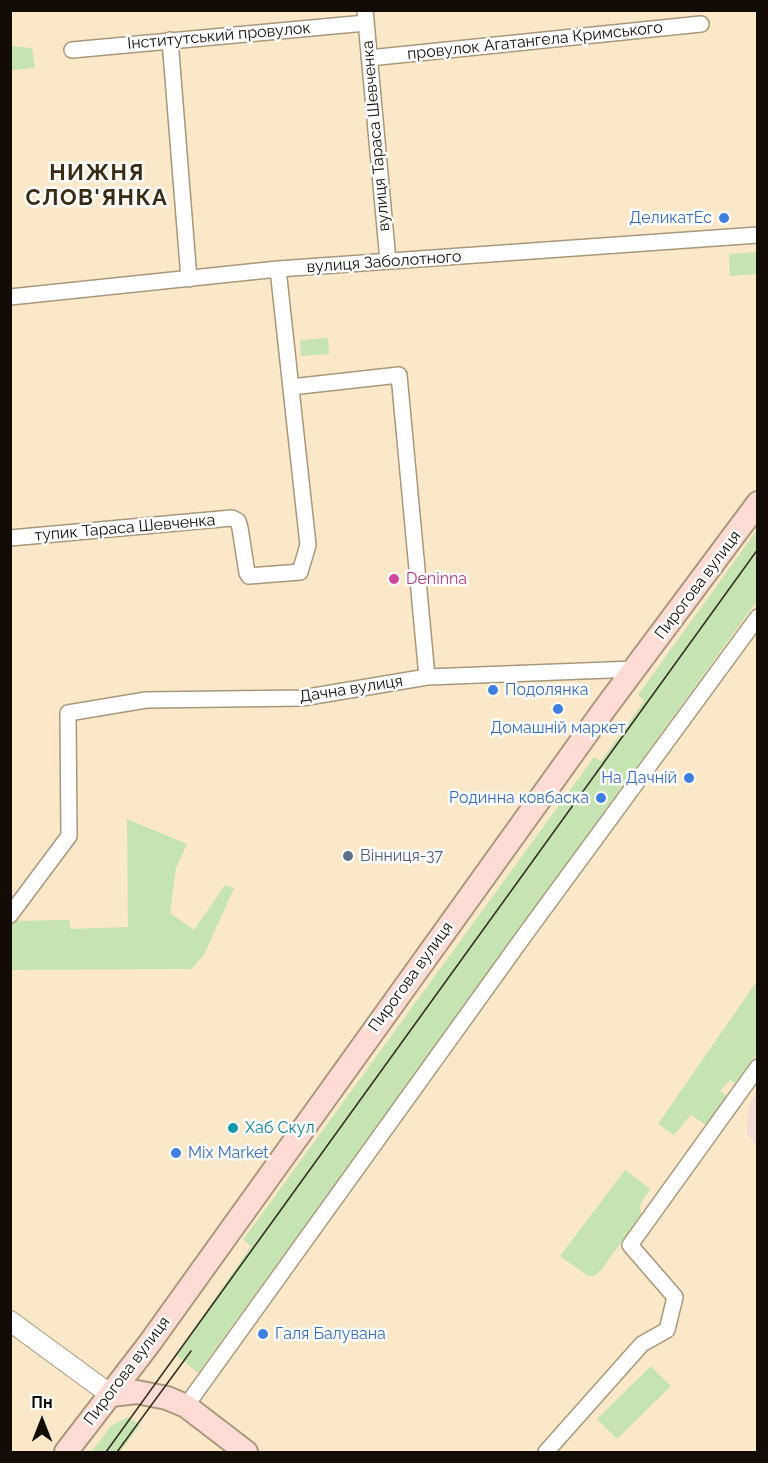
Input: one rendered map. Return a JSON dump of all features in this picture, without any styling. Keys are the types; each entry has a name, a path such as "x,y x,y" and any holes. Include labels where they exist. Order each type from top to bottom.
{"main road":[{"name":"Пирогова вулиця","path":"66,1452 111,1395 603,711 758,503"},
{"path":"111,1395 137,1392 160,1395 186,1407 246,1452"}],"street":[{"name":"Інститутський провулок","path":"72,50 365,17"},
{"name":"вулиця Тараса Шевченка","path":"365,17 388,261"},
{"name":"провулок Агатангела Кримського","path":"369,58 701,24"},
{"path":"170,40 189,279"},
{"name":"вулиця Заболотного","path":"10,297 279,269 758,235"},
{"path":"279,269 291,387 399,375 427,677"},
{"name":"тупик Тараса Шевченка","path":"10,538 232,518 238,521 249,576 300,572 308,545 291,387"},
{"path":"186,1407 511,954 758,617"},
{"name":"Дачна вулиця","path":"10,915 69,836 68,712 146,700 302,698 427,677 635,669"},
{"path":"546,1452 642,1344 666,1330 675,1297 630,1245 758,1067"},
{"path":"10,1321 111,1395"}],"shaded area":[{"path":"757,1093 757,1146 747,1134 749,1105"}],"green space":[{"path":"10,46 32,48 35,68 11,70"},
{"path":"757,252 757,274 730,276 729,254"},
{"path":"328,338 329,354 301,356 300,340"},
{"path":"757,530 757,601 198,1373 176,1355 251,1246 243,1240 594,757 601,761 644,701 638,695"},
{"path":"127,819 187,844 176,868 170,913 194,930 225,885 234,888 204,955 191,969 11,970 11,925 13,921 69,920 71,929 128,927"},
{"path":"757,981 757,1053 735,1083 730,1080 720,1091 727,1096 707,1126 691,1115 674,1135 658,1124"},
{"path":"625,1170 650,1189 640,1205 641,1214 602,1269 594,1276 588,1276 560,1256"},
{"path":"651,1366 671,1386 617,1439 597,1419"},
{"path":"128,1417 140,1425 120,1452 91,1452 111,1426"}],"tram line":[{"path":"106,1452 758,549"},
{"path":"117,1452 191,1351"}],"place":[{"name":"ДеликатЕс","path":"724,218"},
{"name":"Deninna","path":"394,579"},
{"name":"Подолянка","path":"493,690"},
{"name":"Домашній маркет","path":"558,709"},
{"name":"На Дачній","path":"689,778"},
{"name":"Родинна ковбаска","path":"601,798"},
{"name":"Вінниця-37","path":"348,856"},
{"name":"Хаб Скул","path":"233,1128"},
{"name":"Mix Market","path":"176,1153"},
{"name":"Галя Балувана","path":"263,1334"}],"district":[{"name":"НИЖНЯ СЛОВ'ЯНКА","path":"97,186"}]}
